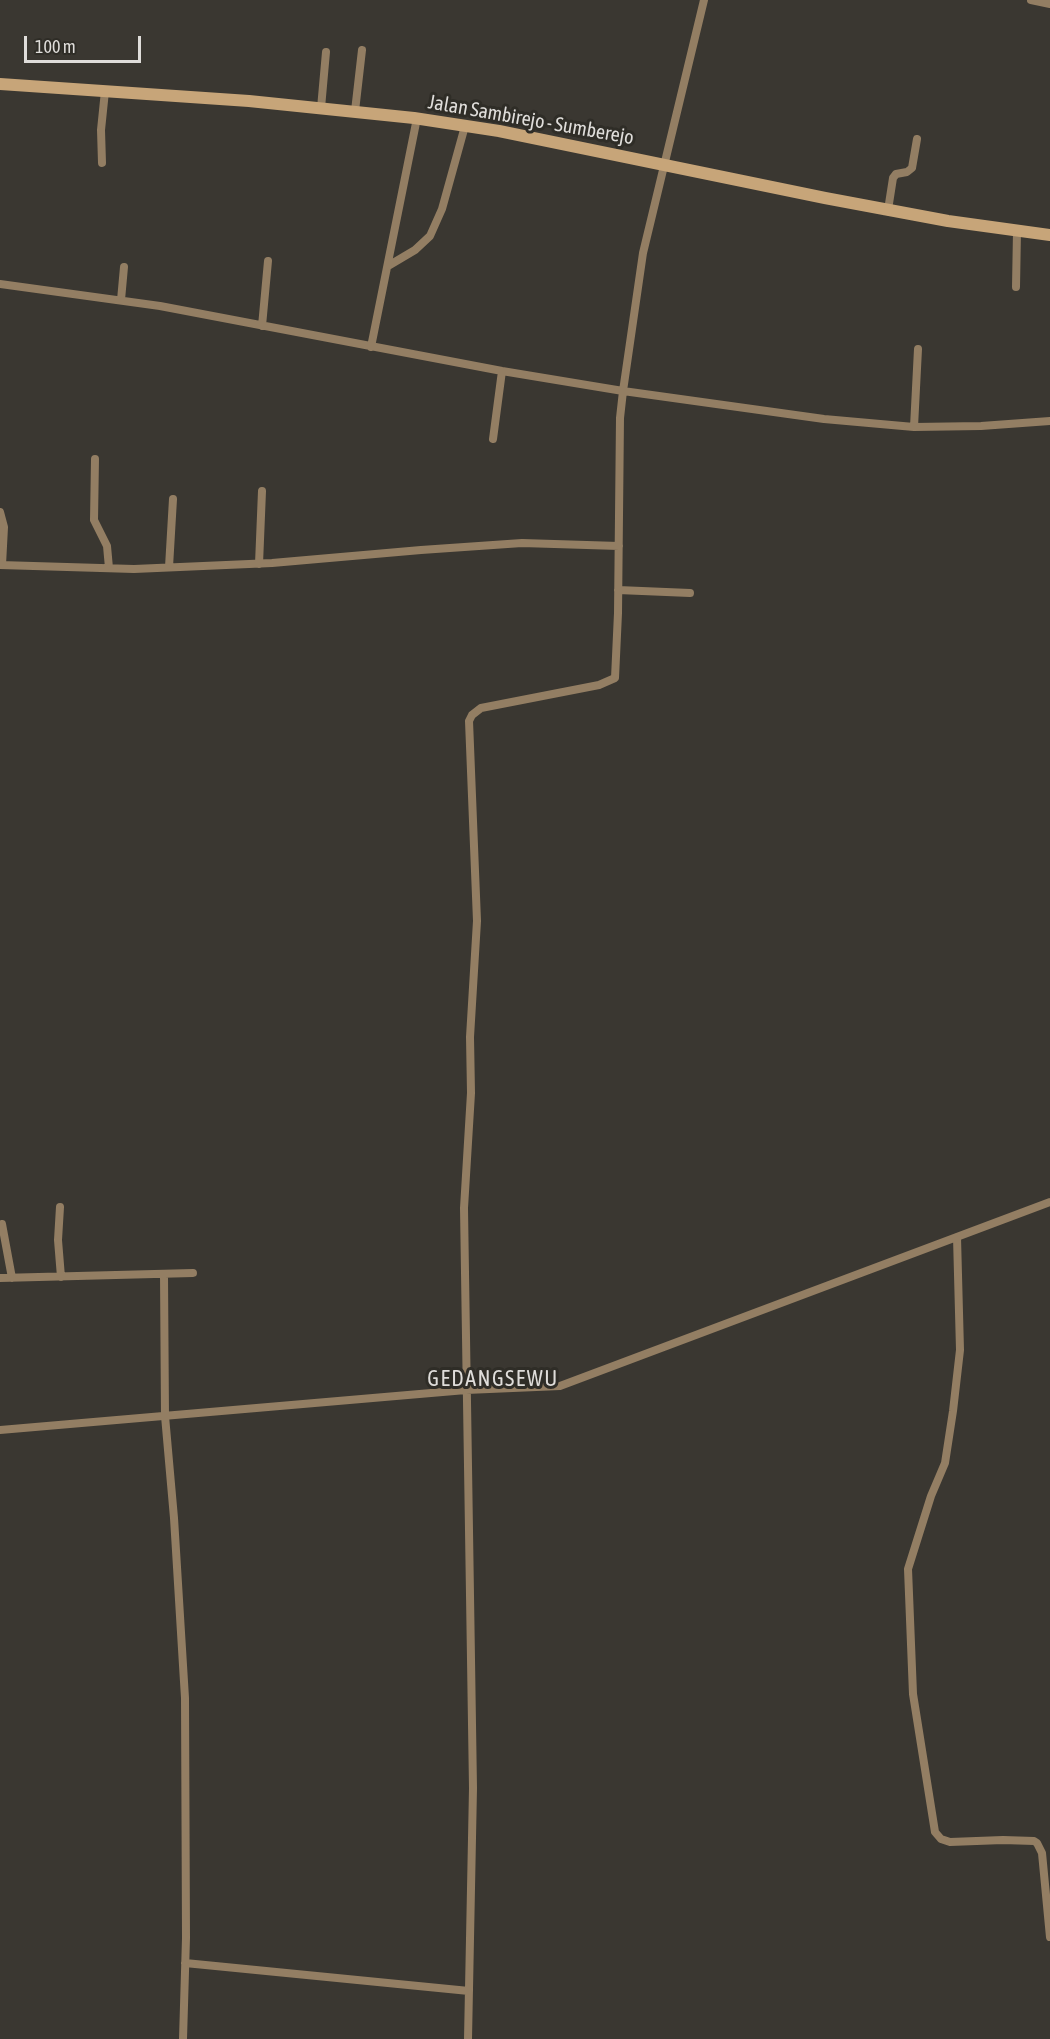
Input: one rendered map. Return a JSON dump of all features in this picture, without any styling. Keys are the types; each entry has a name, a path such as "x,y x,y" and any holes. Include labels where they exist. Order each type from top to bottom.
{"main road":[{"name":"Jalan Sambirejo - Sumberejo","path":"0,84 321,108 417,118 888,210 1050,235"}],"street":[{"path":"468,2039 473,1788 464,1208 477,921 469,720 474,712 481,708 599,685 615,678 620,418 623,391 644,253 704,0"},
{"path":"1031,0 1050,4"},
{"path":"355,111 362,50"},
{"path":"321,108 326,52"},
{"path":"102,163 101,130 105,91"},
{"path":"371,347 417,118"},
{"path":"388,266 415,250 430,236 442,209 465,126"},
{"path":"888,210 894,177 912,168 917,139"},
{"path":"1016,287 1017,231"},
{"path":"262,326 268,261"},
{"path":"121,300 124,267"},
{"path":"0,284 121,300 502,371 623,391 824,419 914,427 970,427 1050,421"},
{"path":"914,427 918,349"},
{"path":"493,439 502,371"},
{"path":"95,459 94,520 107,546 109,568"},
{"path":"259,564 262,491"},
{"path":"169,567 172,499"},
{"path":"0,512 4,527 1,565 134,569 259,564 522,543 619,546"},
{"path":"618,590 690,593"},
{"path":"0,1430 466,1390 560,1386 1050,1202"},
{"path":"60,1207 58,1240 61,1277"},
{"path":"2,1224 12,1278"},
{"path":"957,1237 960,1350 952,1421 945,1463 931,1496 908,1569 913,1694 935,1832 941,1839 950,1842 1003,1840 1037,1843 1042,1853 1050,1937"},
{"path":"0,1278 193,1273"},
{"path":"164,1275 165,1416 185,1698 183,2039"},
{"path":"185,1963 469,1991"}],"district":[{"name":"GEDANGSEWU","path":"493,1379"}]}
